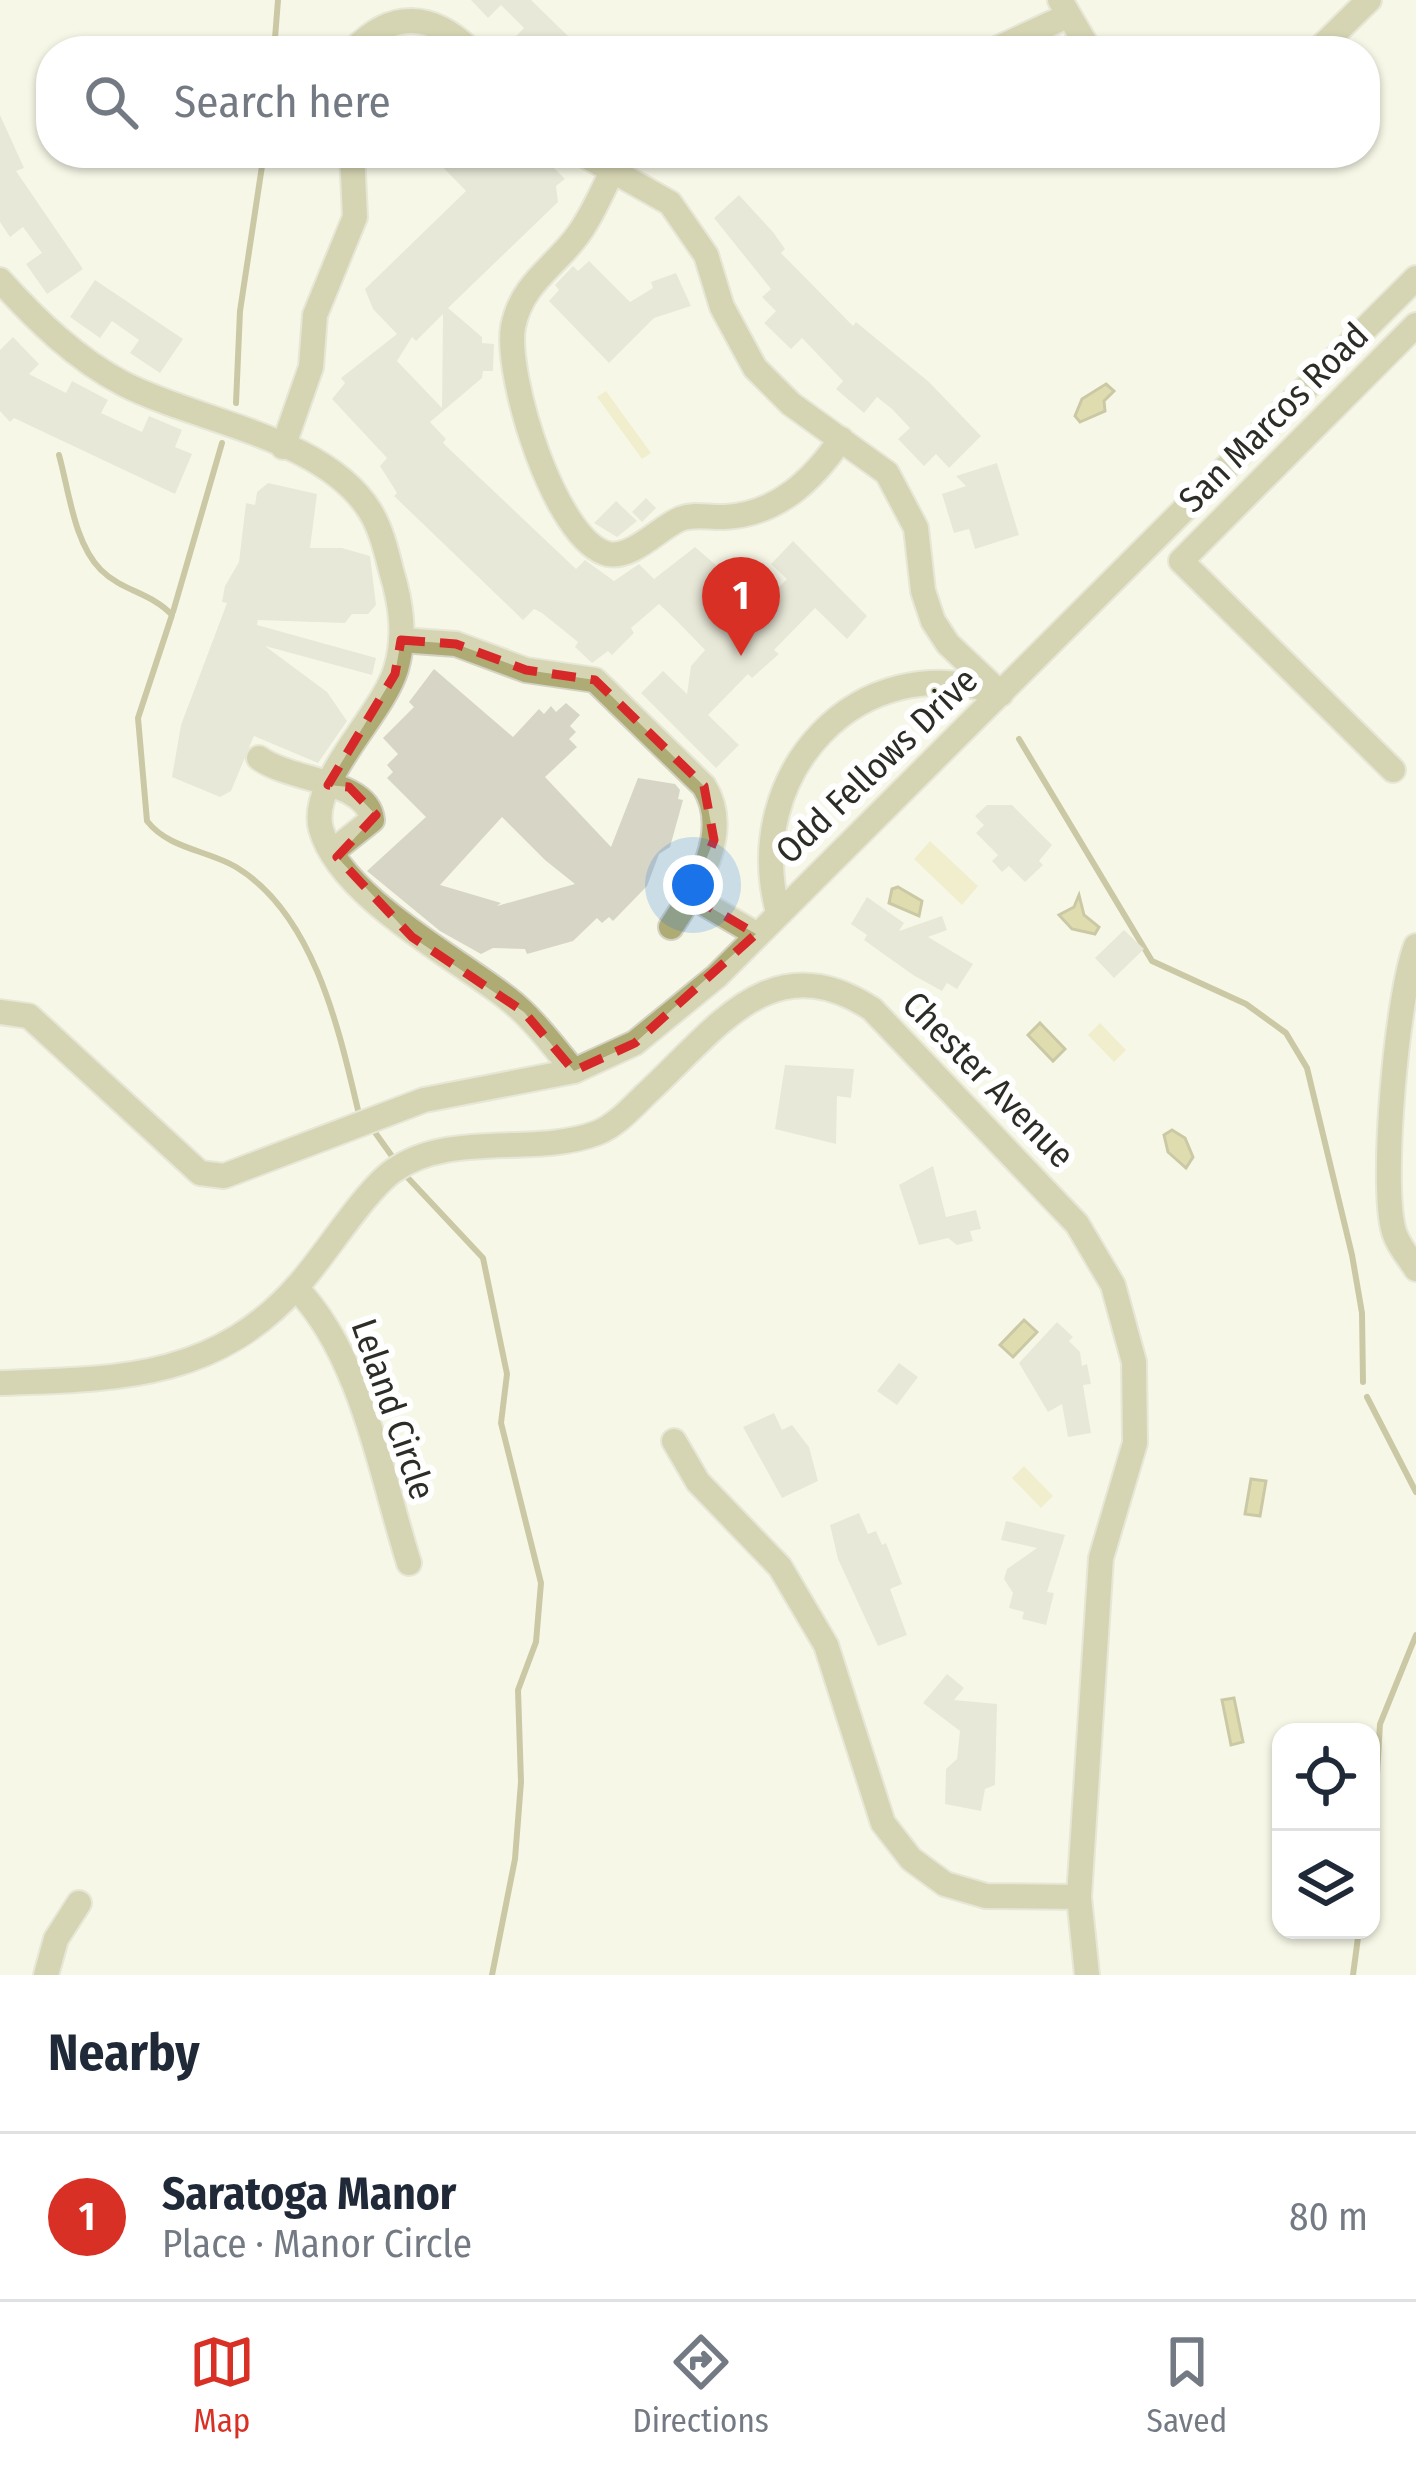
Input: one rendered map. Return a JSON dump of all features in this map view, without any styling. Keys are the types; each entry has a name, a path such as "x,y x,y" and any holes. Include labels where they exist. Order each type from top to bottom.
{"street":[{"path":"1332,36 1369,0"},
{"path":"1017,36 1064,8 1081,36"},
{"path":"373,36 407,17 434,24 450,36"},
{"path":"283,447 311,368 315,315 355,217 355,168"},
{"path":"842,439 802,488 771,506 728,517 689,516 626,553 608,554 585,541 566,518 515,382 513,329 526,288 576,238 614,168 670,203 688,224 706,254 735,337 755,368 780,395 842,439 886,473 904,498 916,528 923,591 933,621 948,644 1001,694"},
{"name":"Odd Fellows Drive","path":"0,1012 29,1016 180,1157 200,1173 212,1174 247,1170 303,1143 424,1100 574,1071 635,1042 717,976 1416,278"},
{"path":"0,280 85,362 128,386 329,468 369,509 400,601 401,640 395,674 328,784 319,807 322,831 412,937 508,998 574,1071"},
{"name":"San Marcos Road","path":"1393,770 1180,561 1416,325"},
{"path":"401,640 456,644 526,670 595,680 618,699 712,800 714,840 691,896 671,927"},
{"path":"778,912 770,882 782,799 794,769 830,719 862,700 905,689 975,685 1001,694"},
{"path":"259,758 297,779 349,787 371,810 372,820 334,850"},
{"path":"691,896 756,934"},
{"path":"1416,946 1406,972 1394,1086 1392,1227 1416,1269"},
{"name":"Chester Avenue","path":"0,1383 133,1378 173,1366 255,1324 296,1288 393,1171 456,1148 526,1148 602,1132 760,991 799,982 844,990 872,1009 1078,1224 1113,1286 1134,1362 1135,1443 1102,1558 1079,1897 1088,1975"},
{"name":"Leland Circle","path":"296,1288 326,1318 343,1354 409,1563"},
{"path":"674,1442 698,1482 780,1567 826,1645 883,1823 910,1859 945,1883 986,1896 1079,1897"},
{"path":"46,1975 56,1939 79,1903"}],"highlighted area":[{"path":"401,640 456,644 526,670 595,680 704,786 714,840 691,896 756,934 635,1043 574,1071 524,1012 412,937 337,857 376,815 349,787 328,785 395,674"}],"shaded area":[{"path":"1106,384 1114,391 1104,401 1105,411 1080,422 1075,416 1082,399"},
{"path":"606,391 651,453 642,459 597,397"},
{"path":"930,841 978,886 962,905 914,859"},
{"path":"898,887 922,901 919,916 889,903 892,889"},
{"path":"1079,895 1084,915 1099,927 1095,934 1072,929 1059,915 1074,907"},
{"path":"1040,1023 1065,1049 1053,1061 1028,1035"},
{"path":"1100,1023 1126,1050 1114,1062 1088,1035"},
{"path":"1172,1130 1185,1138 1193,1157 1186,1168 1168,1152 1164,1135"},
{"path":"1024,1320 1037,1332 1013,1357 1000,1345"},
{"path":"1024,1466 1053,1496 1041,1508 1012,1478"},
{"path":"1251,1479 1266,1481 1260,1516 1245,1514"},
{"path":"1234,1698 1243,1742 1231,1745 1222,1700"}],"building":[{"path":"471,0 531,0 568,36 516,36 524,28 501,5 488,18"},
{"path":"0,115 24,168 16,171 83,269 47,294 26,264 42,253 23,227 10,237 0,222"},
{"path":"444,168 554,168 565,179 556,186 558,202 448,308 482,337 482,343 494,344 493,371 483,371 482,378 430,422 446,439 443,443 576,569 585,560 614,581 639,564 654,579 695,547 724,572 709,587 744,622 787,579 771,564 793,541 867,616 847,639 815,608 774,650 779,654 752,678 748,674 708,715 739,745 716,768 641,693 663,671 687,694 691,666 705,650 659,604 631,628 634,633 612,655 608,651 592,663 575,647 578,642 542,613 534,609 523,620 394,496 397,493 380,466 387,458 332,399 345,383 341,378 397,334 373,309 365,289 466,191","holes":["443,314 442,408 397,361 412,337 416,341"]},
{"path":"739,195 773,232 785,249 781,253 853,326 856,322 929,382 981,436 949,468 936,454 924,466 898,439 910,428 892,409 877,397 864,413 836,389 843,381 802,338 791,349 764,323 776,311 762,297 771,289 714,218"},
{"path":"589,261 630,302 653,288 651,282 676,273 691,306 654,318 609,363 549,301 559,290 555,285 573,266 578,271"},
{"path":"95,280 183,339 160,373 130,353 139,340 112,321 100,338 70,317"},
{"path":"13,337 39,364 29,374 66,393 72,381 108,400 101,413 142,432 149,416 182,430 175,447 192,454 175,494 14,418 10,422 0,411 0,350"},
{"path":"997,463 1019,535 975,549 969,529 954,533 942,494 966,486 956,476"},
{"path":"268,483 317,494 310,548 342,548 370,556 376,605 368,614 352,614 345,623 258,620 257,625 376,658 372,675 265,646 327,692 347,721 318,763 254,736 231,791 220,797 172,777 181,725 227,603 222,602 225,586 239,562 246,503 255,505 257,492"},
{"path":"646,498 656,508 642,522 632,512"},
{"path":"616,501 637,521 617,537 594,523"},
{"path":"434,669 513,737 539,709 544,714 551,706 556,712 566,703 580,715 570,726 576,732 569,739 577,747 545,777 611,847 638,778 675,784 680,790 678,799 683,800 670,847 659,854 647,886 613,921 609,917 602,923 597,918 573,941 527,954 525,949 493,948 481,954 440,931 367,871 426,817 387,778 393,772 387,765 398,754 383,738 414,707 409,702","holes":["502,817 575,884 497,906 501,903 440,885"]},
{"path":"987,805 1012,805 1052,845 1039,861 1043,865 1025,882 1009,866 1002,872 992,861 998,855 976,833 984,825 975,816"},
{"path":"867,897 904,923 899,931 942,916 947,930 928,937 973,964 957,989 947,983 942,991 864,940 867,935 851,924"},
{"path":"1124,930 1144,949 1114,978 1095,958"},
{"path":"785,1065 854,1069 851,1098 837,1096 836,1144 775,1129"},
{"path":"933,1166 946,1217 976,1210 981,1229 970,1231 973,1241 957,1245 948,1238 919,1245 899,1185"},
{"path":"1057,1322 1073,1337 1069,1341 1080,1352 1082,1366 1087,1364 1091,1384 1083,1385 1091,1433 1068,1437 1062,1404 1048,1412 1019,1363"},
{"path":"899,1363 918,1377 897,1405 877,1391"},
{"path":"774,1413 782,1430 792,1425 809,1447 818,1481 782,1498 743,1427"},
{"path":"859,1513 868,1534 876,1531 882,1545 886,1543 902,1584 890,1589 907,1635 878,1646 838,1559 830,1525"},
{"path":"1006,1521 1065,1535 1047,1592 1054,1593 1046,1625 1022,1619 1024,1612 1009,1608 1013,1593 1004,1579 1007,1569 1037,1548 1001,1540"},
{"path":"947,1674 964,1688 954,1700 997,1704 995,1785 985,1789 981,1811 945,1804 946,1769 957,1759 960,1731 923,1703"}],"waterway":[{"path":"275,36 278,0"},
{"path":"236,403 240,311 262,168"},
{"path":"173,612 222,443"},
{"path":"59,455 78,531 92,559 109,577 172,615 138,718 147,821 177,843 236,867 285,914 304,943 332,1010 358,1110"},
{"path":"1019,739 1152,961 1246,1004 1286,1033 1307,1068 1352,1255 1362,1313 1363,1382"},
{"path":"374,1131 394,1159"},
{"path":"408,1178 483,1258 507,1374 501,1423 541,1583 536,1642 518,1690 521,1782 515,1859 492,1975"},
{"path":"1367,1397 1416,1492"},
{"path":"1374,1831 1380,1724 1416,1635"},
{"path":"1353,1975 1358,1939"}],"place":[{"name":"Saratoga Manor","path":"741,656"}]}
